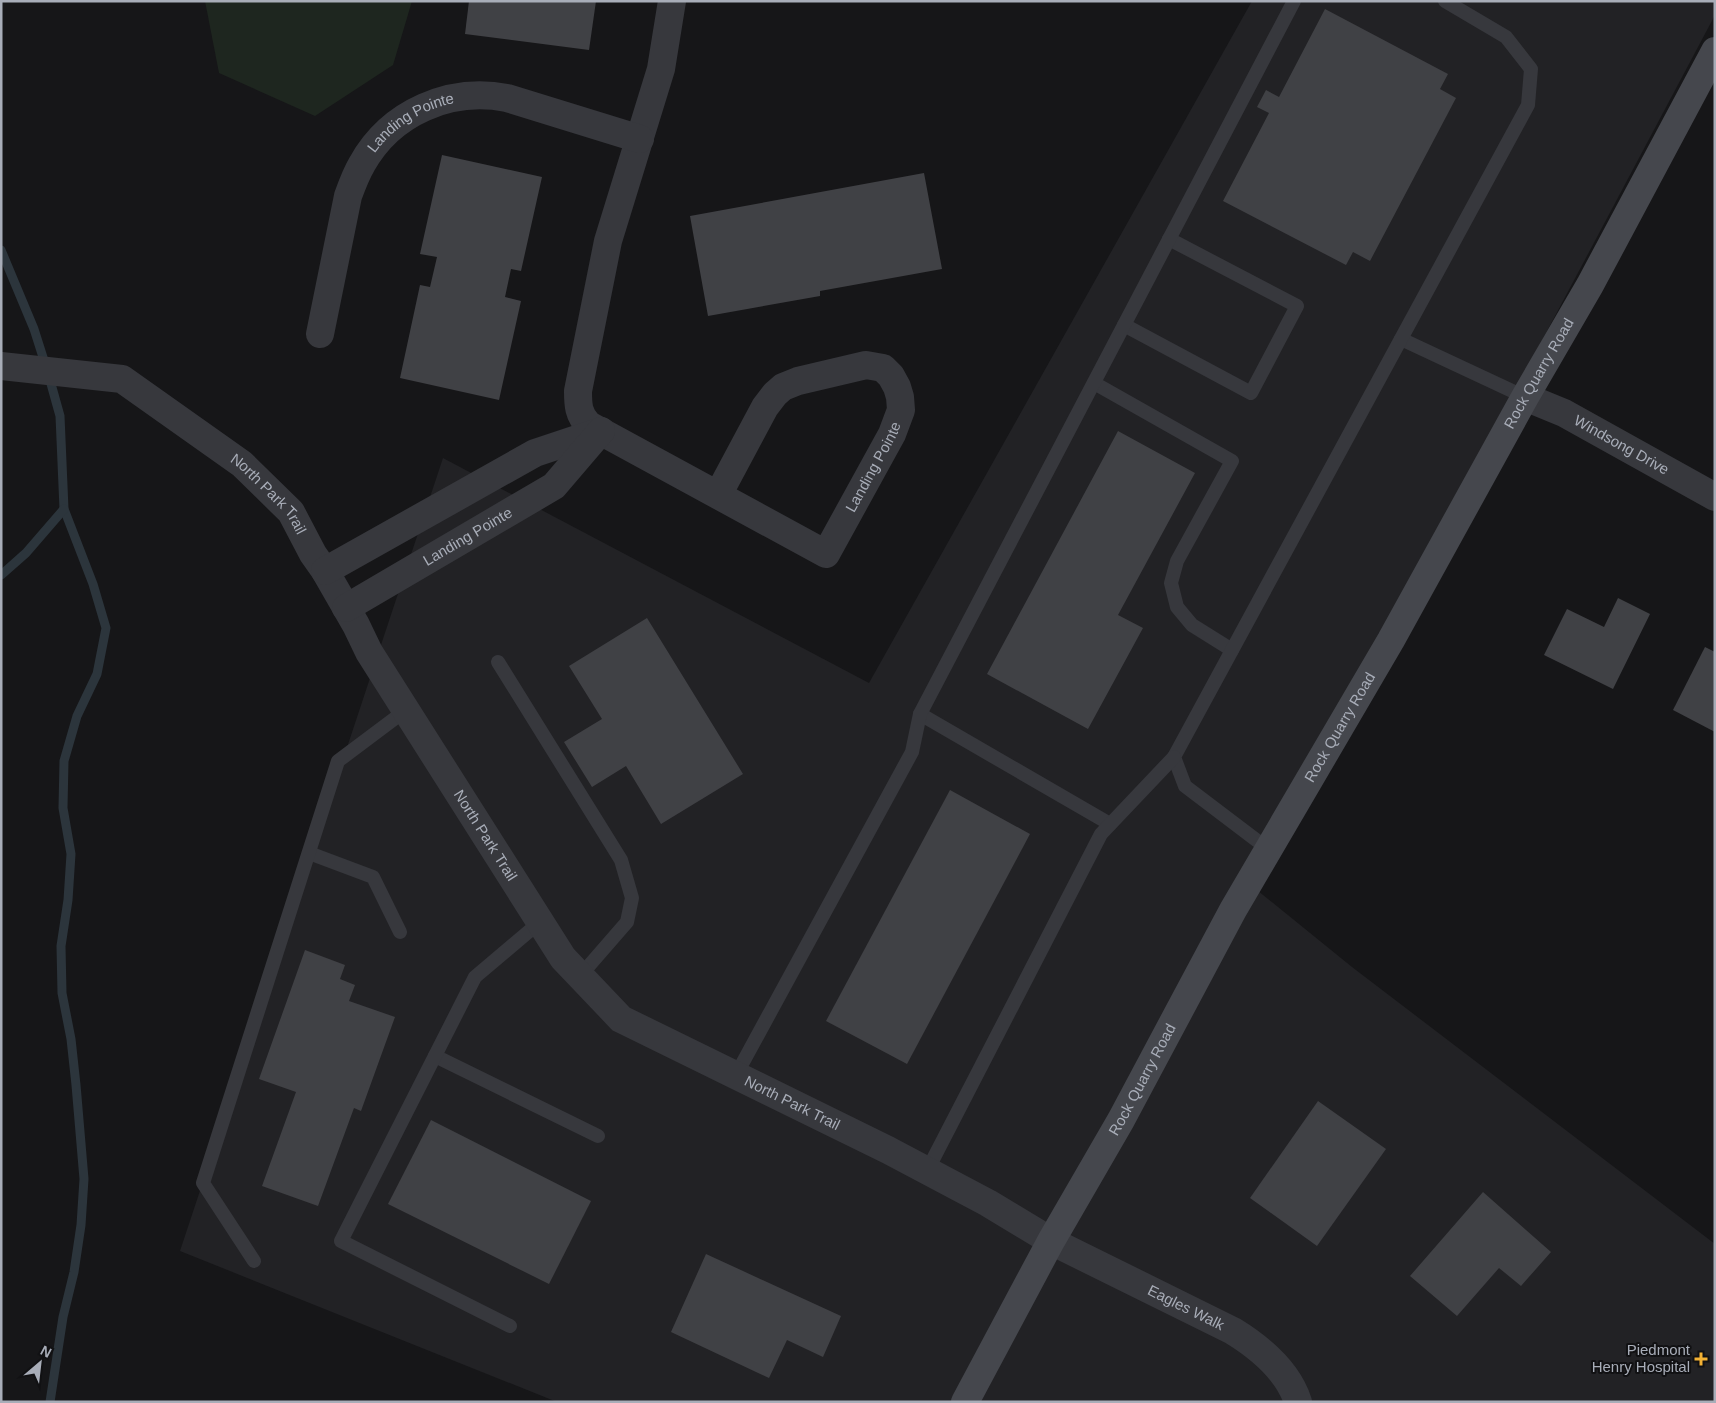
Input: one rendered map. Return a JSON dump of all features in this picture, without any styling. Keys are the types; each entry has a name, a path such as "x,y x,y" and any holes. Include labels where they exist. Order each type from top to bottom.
{"street":[{"name":"Landing Pointe","path":"672,1 661,69 608,241 578,391 580,413 583,419 589,425 826,554 883,452 897,421 900,410 900,397 891,376 883,368 866,365 798,381 783,387 765,407 718,495"},
{"name":"Rock Quarry Road","path":"965,1402 1051,1241 1121,1120 1233,910 1391,640 1590,285 1715,51"},
{"name":"Landing Pointe","path":"320,334 348,196 354,180 362,164 376,144 392,127 408,116 426,106 452,98 472,94 490,95 507,98 640,139"},
{"name":"North Park Trail","path":"1,366 122,379 242,464 291,512 369,652 563,958 621,1019 988,1202 1051,1241"},
{"name":"Windsong Drive","path":"1525,398 1564,413 1715,497"},
{"name":"Landing Pointe","path":"346,608 554,486 601,431"},
{"path":"325,571 535,453 601,431"},
{"name":"Eagles Walk","path":"1051,1241 1246,1339 1280,1371 1298,1402"}],"lane":[{"path":"736,1075 912,752 920,714 1294,1"},
{"path":"927,1171 1101,834 1174,757 1528,105 1531,69 1506,37 1445,1"},
{"path":"1124,325 1251,393 1297,306 1169,239"},
{"path":"1401,338 1525,398"},
{"path":"1094,382 1232,461 1177,561 1171,583 1178,607 1192,625 1232,650"},
{"path":"498,662 621,860 632,898 627,922 580,976"},
{"path":"254,1261 203,1184 338,761 406,710"},
{"path":"920,714 1110,824"},
{"path":"1174,757 1185,786 1268,849"},
{"path":"309,853 373,877 400,932"},
{"path":"510,1326 341,1241 474,977 540,922"},
{"path":"435,1056 598,1136"}],"shaded area":[{"path":"205,1 412,1 393,65 315,116 219,73"},
{"path":"1252,1 1715,1 1715,15 1252,886 1352,967 1715,1244 1715,1402 557,1402 180,1251 443,458 869,683"}],"building":[{"path":"469,1 596,1 589,50 465,34"},
{"path":"1325,9 1448,74 1440,89 1456,98 1370,261 1353,252 1346,265 1223,201 1269,113 1257,107 1266,90 1279,97"},
{"path":"442,155 542,177 521,271 511,269 505,297 521,301 499,400 400,378 420,285 430,287 437,257 420,254"},
{"path":"924,173 942,269 820,291 820,296 708,316 690,216"},
{"path":"1118,431 1195,473 1118,615 1143,628 1088,729 987,674"},
{"path":"1618,598 1650,614 1613,689 1544,655 1567,609 1604,627"},
{"path":"647,618 743,774 661,824 626,766 592,787 564,742 602,719 569,666"},
{"path":"1705,647 1715,652 1715,732 1673,710"},
{"path":"950,790 1030,834 907,1064 826,1021"},
{"path":"305,950 345,965 340,979 355,985 349,1001 395,1017 361,1111 354,1108 318,1206 262,1186 296,1092 259,1079"},
{"path":"1318,1101 1386,1149 1317,1246 1250,1198"},
{"path":"431,1120 591,1201 549,1284 388,1204"},
{"path":"1483,1192 1551,1252 1521,1286 1499,1268 1457,1316 1410,1276"},
{"path":"706,1254 841,1316 823,1357 787,1340 769,1378 671,1332"}],"waterway":[{"path":"1,250 34,329 60,416 64,509 93,584 106,628 97,674 77,716 64,761 63,808 71,854 68,900 61,946 62,993 71,1039 84,1179 81,1225 74,1272 63,1317 50,1402"},
{"path":"1,575 26,553 64,509"}],"place":[{"name":"Piedmont Henry Hospital","path":"1701,1359"}]}
